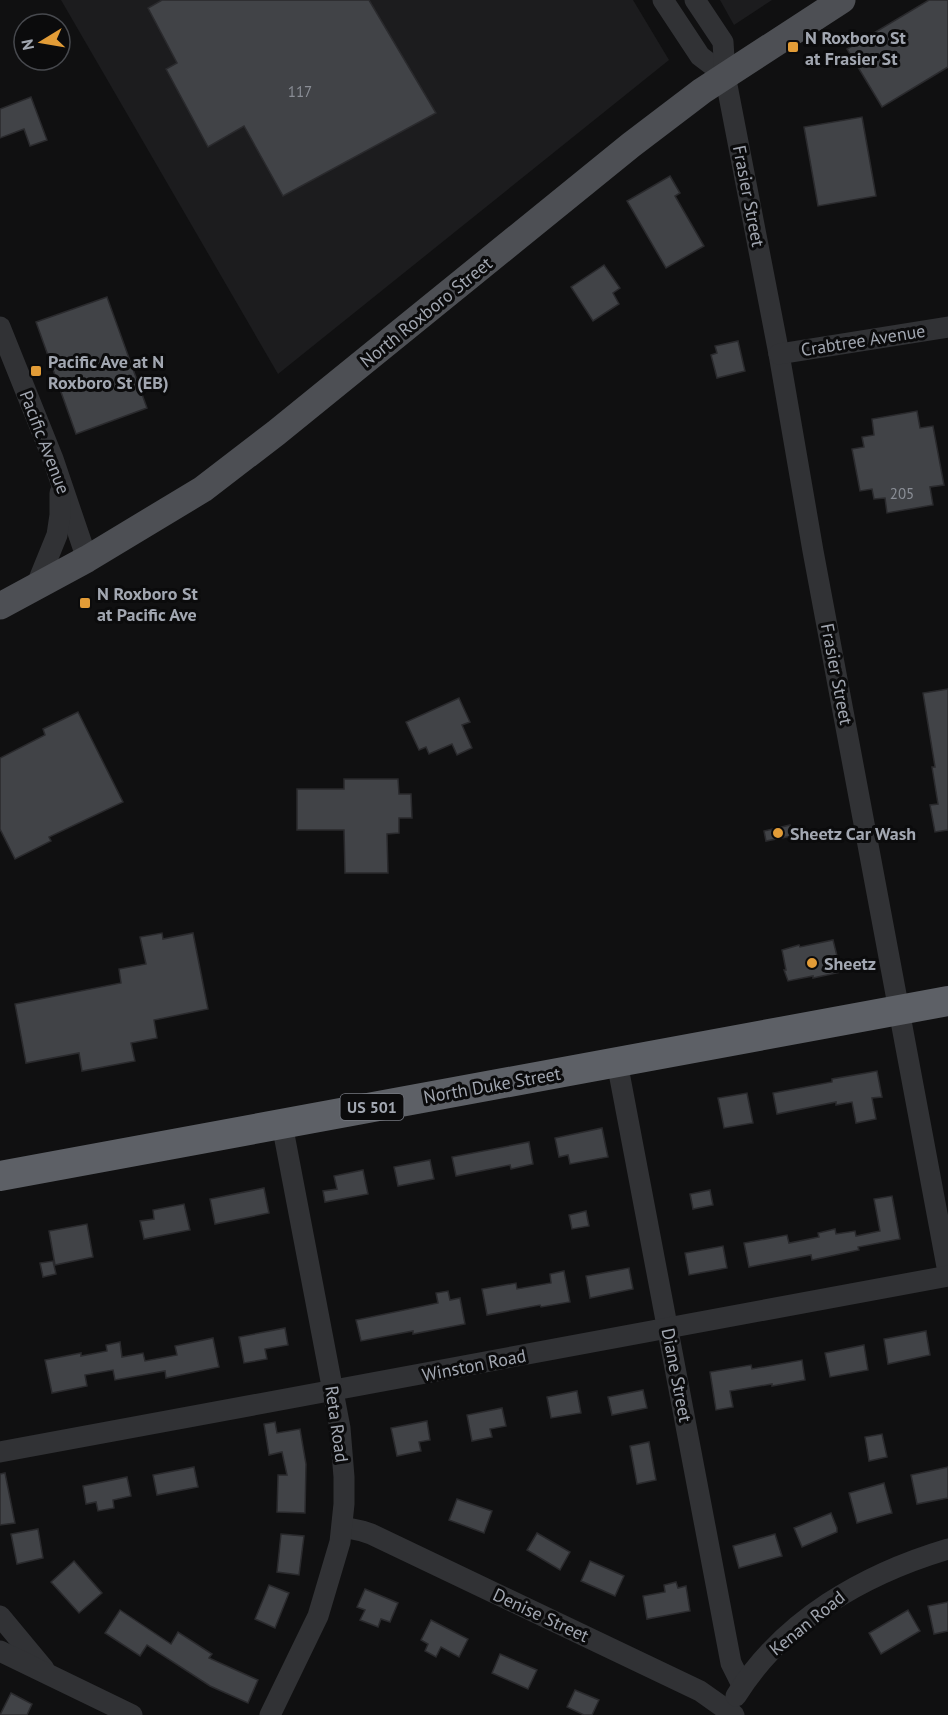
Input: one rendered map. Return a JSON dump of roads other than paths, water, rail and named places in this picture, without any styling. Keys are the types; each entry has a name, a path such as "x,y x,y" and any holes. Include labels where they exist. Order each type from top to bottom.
{"highway":[{"name":"North Duke Street","path":"0,1176 948,1001"}],"main road":[{"name":"North Roxboro Street","path":"0,606 87,559 202,489 276,433 615,158 702,91 842,0"}],"street":[{"path":"663,0 700,56 725,75"},
{"name":"Frasier Street","path":"695,0 723,42 725,75 779,354 813,551 948,1274"},
{"name":"Pacific Avenue","path":"0,327 60,480 87,559"},
{"name":"Crabtree Avenue","path":"779,354 948,327"},
{"path":"35,589 57,535 60,515 60,480"},
{"name":"Diane Street","path":"617,1062 731,1663 742,1685"},
{"name":"Reta Road","path":"270,1715 318,1616 343,1527 344,1477 340,1428 282,1124"},
{"name":"Winston Road","path":"0,1452 948,1274"},
{"name":"Denise Street","path":"343,1527 371,1534 700,1691 729,1713"},
{"name":"Kenan Road","path":"729,1713 742,1685 787,1636 814,1613 847,1590 887,1570 948,1549"},
{"path":"0,1616 50,1676"},
{"path":"0,1651 132,1715"}],"place":[{"name":"N Roxboro St at Frasier St","path":"793,47"},
{"name":"Pacific Ave at N Roxboro St (EB)","path":"36,371"},
{"name":"N Roxboro St at Pacific Ave","path":"85,603"},
{"name":"Sheetz Car Wash","path":"778,833"},
{"name":"Sheetz","path":"812,963"}]}
